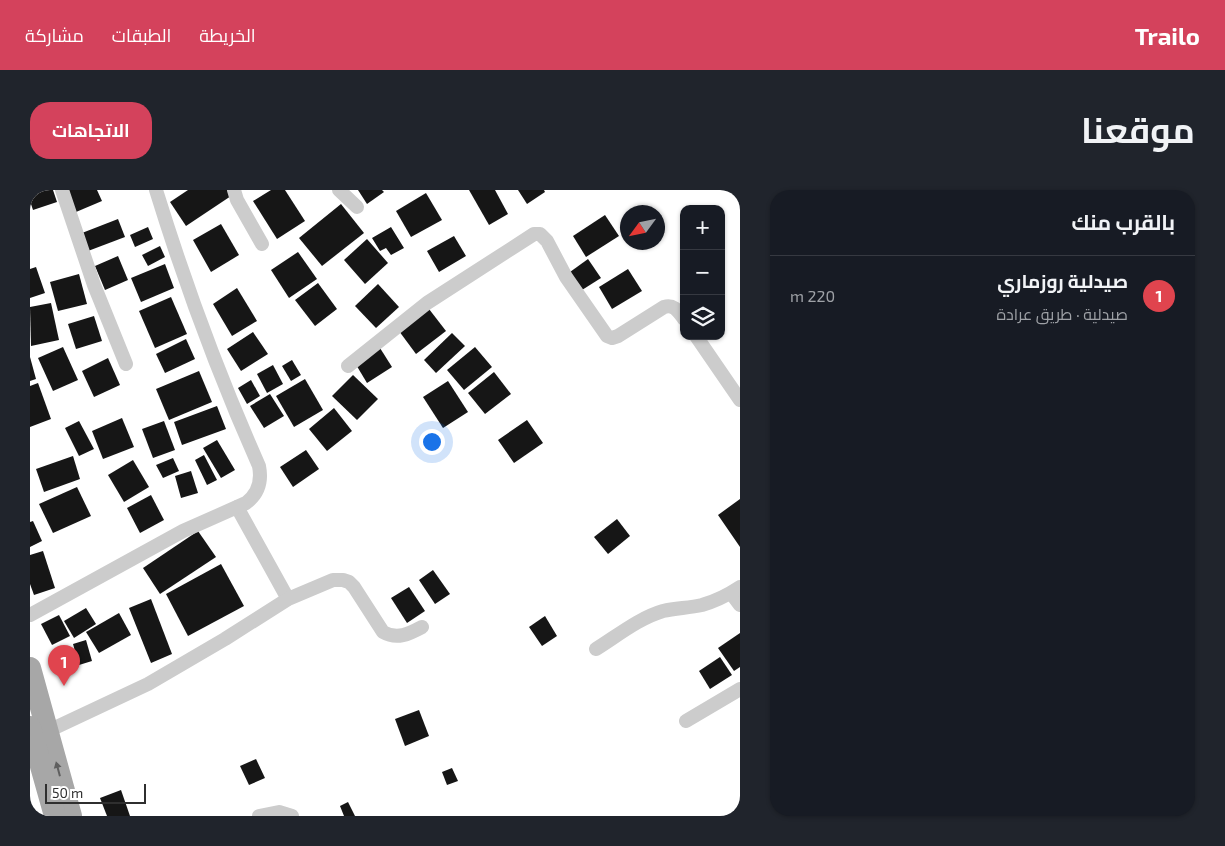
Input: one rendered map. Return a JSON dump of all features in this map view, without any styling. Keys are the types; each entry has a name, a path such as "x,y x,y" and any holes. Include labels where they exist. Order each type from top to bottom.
{"main road":[{"path":"30,668 54,816"},
{"path":"39,729 71,816"}],"street":[{"path":"62,190 94,286 126,364"},
{"path":"30,615 183,531 237,507 254,497 261,475 259,466 204,336 156,190"},
{"path":"234,190 237,200 262,244"},
{"path":"339,190 357,208"},
{"path":"348,366 427,303 534,234 540,234 547,241 566,277 607,336 612,338 618,336 664,307 674,307 680,314"},
{"path":"699,340 740,400"},
{"path":"237,507 288,599"},
{"path":"39,729 148,684 288,599 334,580 349,582 354,587 383,632 399,636 411,633 422,626"},
{"path":"596,649 644,619 663,611 702,605 735,590 740,605"},
{"path":"686,721 740,688"},
{"path":"259,816 279,812 292,816"}],"building":[{"path":"30,190 53,190 57,202 33,210 30,201"},
{"path":"67,190 97,190 102,201 76,212"},
{"path":"188,190 227,190 231,196 186,226 170,202"},
{"path":"271,190 285,190 305,221 277,239 253,201"},
{"path":"358,190 382,190 384,192 367,204"},
{"path":"469,190 495,190 508,214 489,225"},
{"path":"518,190 544,190 545,192 527,204"},
{"path":"426,193 442,220 411,237 396,211"},
{"path":"341,204 364,233 322,266 299,238"},
{"path":"605,215 619,236 586,257 573,236"},
{"path":"118,219 125,237 88,251 82,233"},
{"path":"221,224 239,255 211,272 193,240"},
{"path":"148,227 153,239 135,247 130,235"},
{"path":"391,227 404,248 391,255 386,248 380,251 372,238"},
{"path":"454,236 466,256 439,272 427,251"},
{"path":"367,239 388,263 365,284 344,260"},
{"path":"160,246 165,257 148,266 142,255"},
{"path":"298,252 317,279 289,298 271,270"},
{"path":"118,256 128,280 105,290 95,266"},
{"path":"588,259 601,278 582,290 570,272"},
{"path":"165,264 174,288 141,302 131,278"},
{"path":"36,267 45,293 30,298 30,269"},
{"path":"628,269 642,291 612,309 599,287"},
{"path":"79,274 87,304 58,311 50,282"},
{"path":"318,283 337,309 315,326 295,300"},
{"path":"378,284 399,307 376,328 355,306"},
{"path":"237,288 257,321 232,336 213,304"},
{"path":"171,297 187,334 155,348 139,311"},
{"path":"51,303 59,340 31,346 30,307"},
{"path":"429,309 446,331 416,354 399,331"},
{"path":"94,316 102,341 76,349 68,324"},
{"path":"253,332 268,354 241,371 227,349"},
{"path":"452,333 465,346 436,373 424,360"},
{"path":"186,339 195,359 165,373 156,354"},
{"path":"63,347 78,380 53,391 38,358"},
{"path":"475,347 492,367 464,390 447,370"},
{"path":"380,348 392,367 367,383 355,363"},
{"path":"30,357 36,379 30,381"},
{"path":"108,358 120,385 94,397 82,371"},
{"path":"292,360 301,375 291,381 282,366"},
{"path":"273,365 283,384 267,393 257,374"},
{"path":"199,371 212,402 169,420 156,389"},
{"path":"494,372 511,394 485,414 468,393"},
{"path":"353,375 378,399 357,420 332,396"},
{"path":"305,379 323,410 294,427 276,396"},
{"path":"251,380 260,396 247,404 238,388"},
{"path":"448,381 468,412 443,428 423,397"},
{"path":"38,383 51,419 30,427 30,386"},
{"path":"270,394 284,416 264,428 250,406"},
{"path":"217,406 226,429 182,445 174,422"},
{"path":"334,408 352,431 327,451 309,429"},
{"path":"122,418 134,447 103,459 92,431"},
{"path":"527,420 543,443 514,463 498,440"},
{"path":"79,421 94,449 79,456 65,428"},
{"path":"164,421 175,450 153,458 142,429"},
{"path":"217,440 235,470 221,478 203,448"},
{"path":"306,450 319,469 293,487 280,467"},
{"path":"204,455 217,480 207,485 195,460"},
{"path":"73,456 80,479 44,492 36,469"},
{"path":"173,458 179,471 163,478 156,465"},
{"path":"133,460 149,487 124,502 108,475"},
{"path":"191,471 198,493 181,498 175,476"},
{"path":"77,487 91,516 53,533 39,504"},
{"path":"151,495 164,520 140,533 127,508"},
{"path":"740,499 740,547 718,515"},
{"path":"617,519 630,536 608,554 594,537"},
{"path":"33,521 42,541 30,547 30,522"},
{"path":"198,531 216,557 160,594 143,568"},
{"path":"43,551 55,588 34,595 30,584 30,555"},
{"path":"221,564 244,606 188,636 166,594"},
{"path":"433,570 450,594 435,604 419,580"},
{"path":"409,587 425,611 407,623 391,598"},
{"path":"151,599 172,654 151,663 129,608"},
{"path":"86,608 96,624 74,638 64,621"},
{"path":"119,613 131,635 99,653 86,632"},
{"path":"59,615 70,636 52,645 41,624"},
{"path":"545,616 557,636 542,646 529,627"},
{"path":"740,633 740,667 734,671 718,648"},
{"path":"86,640 92,661 79,665 73,644"},
{"path":"720,657 732,675 710,689 699,671"},
{"path":"419,710 429,736 405,746 395,719"},
{"path":"256,759 265,778 249,785 240,766"},
{"path":"452,768 458,781 447,785 442,772"},
{"path":"121,790 130,816 107,816 100,798"},
{"path":"348,802 355,816 344,816 340,806"}],"place":[{"name":"صيدلية روزماري","path":"64,686"}]}
